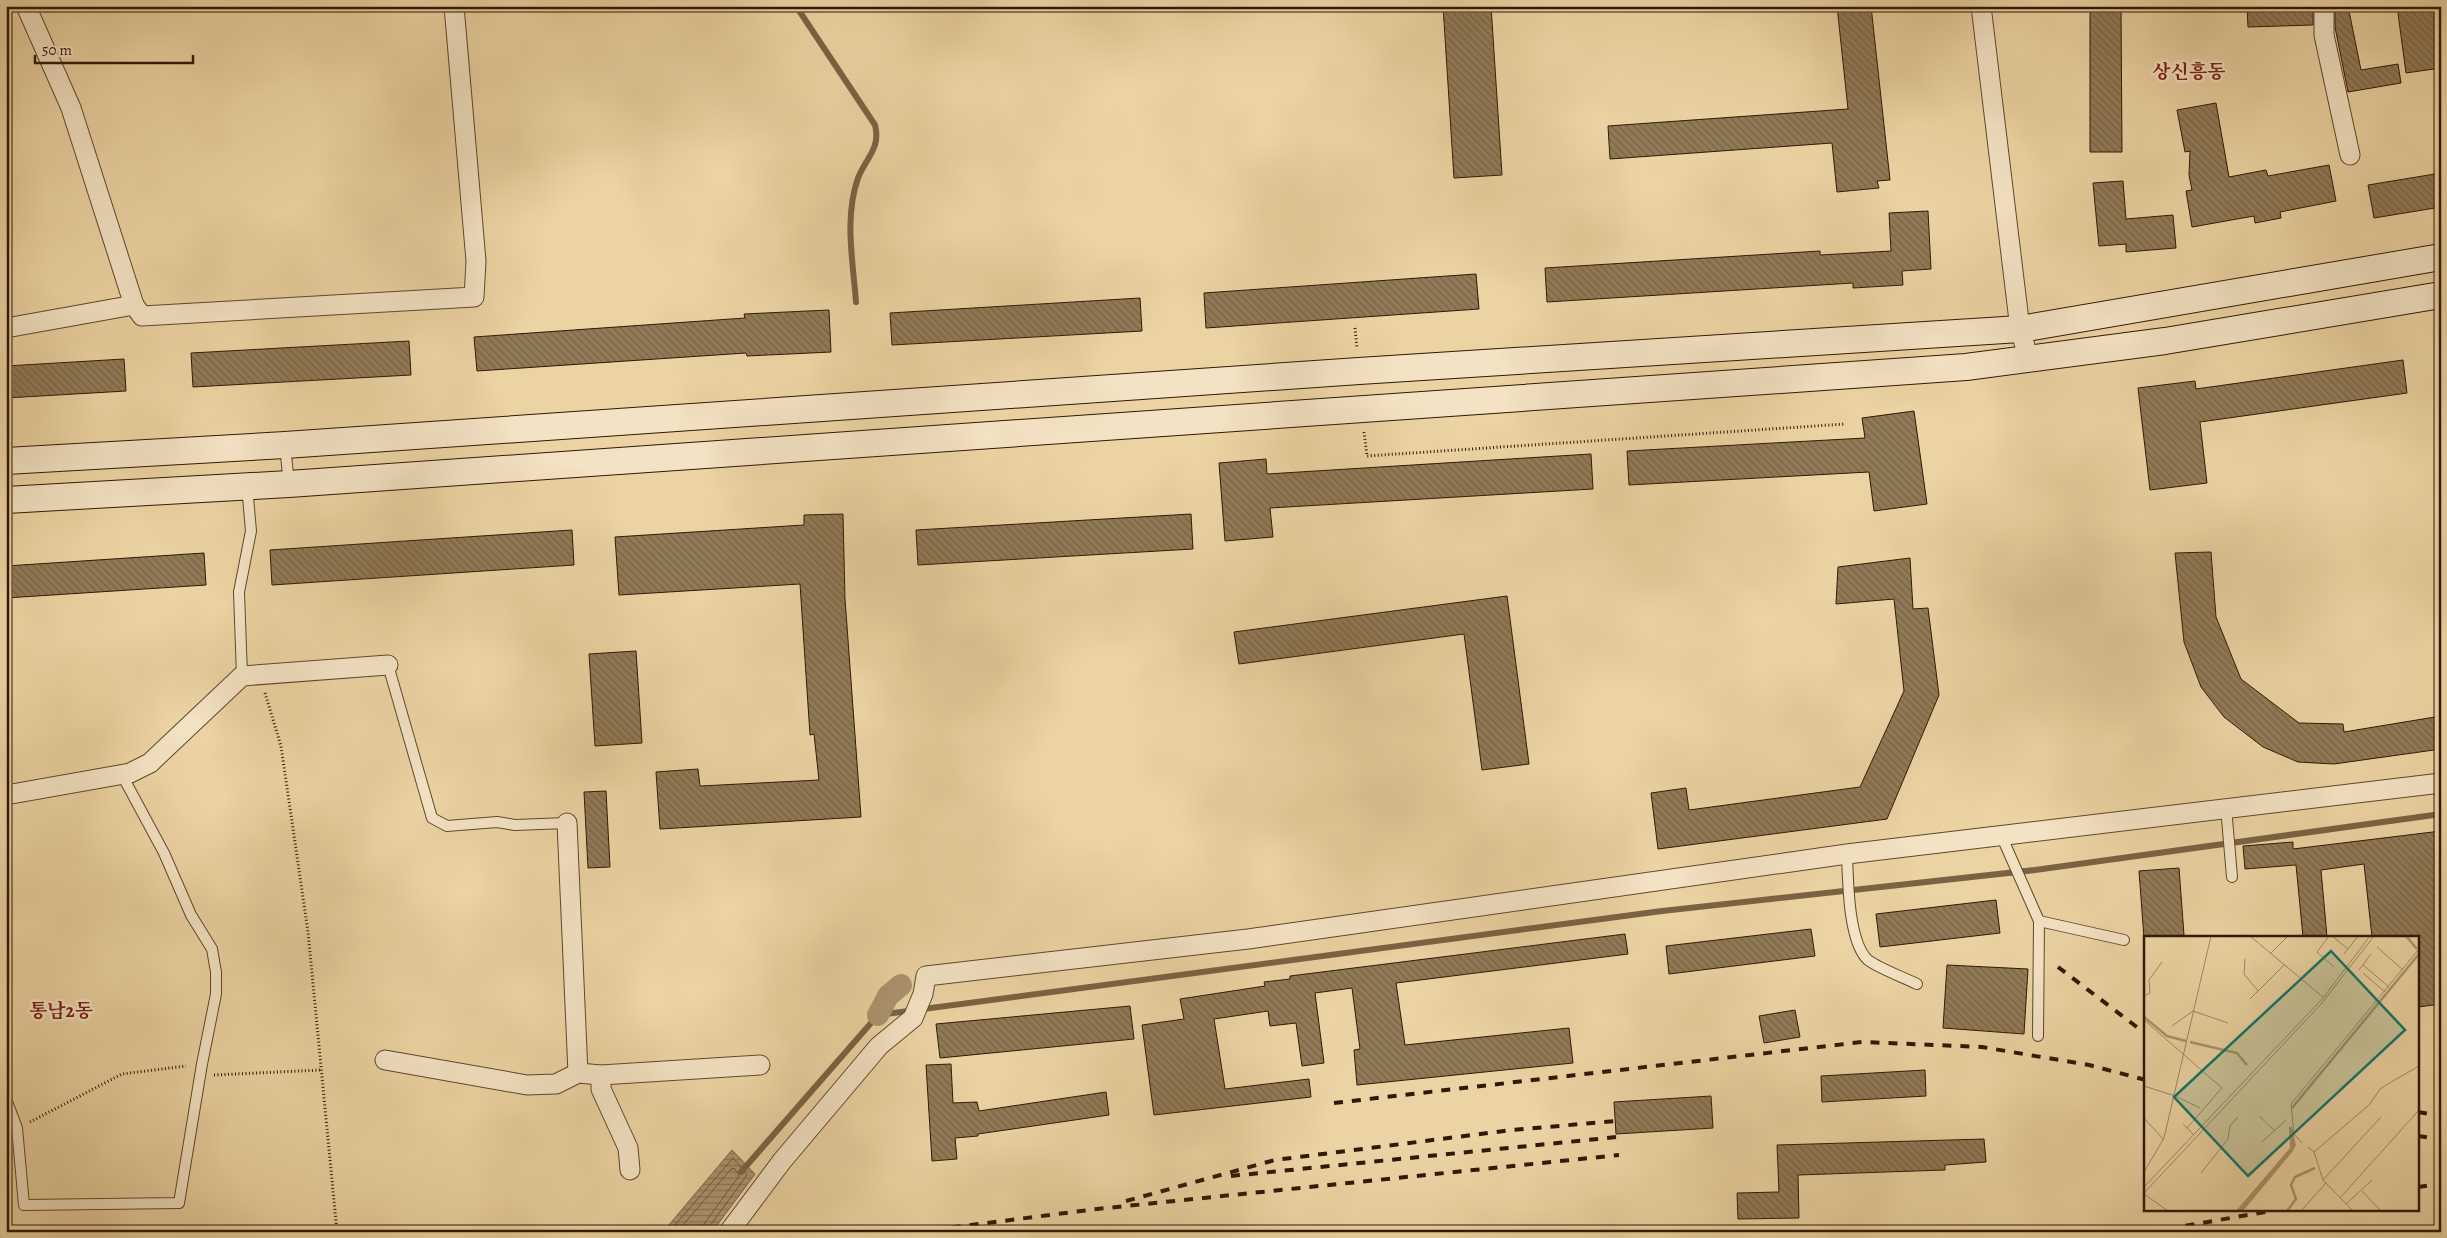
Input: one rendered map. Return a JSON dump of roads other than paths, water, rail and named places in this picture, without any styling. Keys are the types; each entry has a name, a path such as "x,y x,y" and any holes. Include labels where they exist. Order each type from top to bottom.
{"main road":[{"path":"6,461 285,446 1349,372 2020,329 2441,257"},
{"path":"6,500 289,484 1956,368 2165,341 2441,295"}],"street":[{"path":"26,6 71,108 134,305 142,316 474,298 476,261 454,6"},
{"path":"1981,6 2020,329 2029,360"},
{"path":"2324,6 2324,35 2350,155"},
{"path":"6,328 134,305"},
{"path":"6,795 122,775 150,762 250,676 388,665"},
{"path":"729,1232 782,1161 879,1046 898,1032 912,1018 923,994 926,976 1248,939 1847,854 2003,841 2227,814 2441,783"},
{"path":"567,823 578,1073"},
{"path":"385,1060 528,1085 556,1084 578,1073 601,1076 760,1065"},
{"path":"601,1076 602,1089 628,1148 630,1170"}],"lane":[{"path":"285,446 289,484"},
{"path":"247,486 251,531 239,592 250,676"},
{"path":"388,665 432,818 447,826 497,822 515,825 567,823"},
{"path":"6,1099 17,1128 24,1205 179,1203 201,1069 216,994 216,972 212,949 190,915 164,853 122,775"},
{"path":"2227,814 2232,877"},
{"path":"2003,841 2039,922 2038,1036"},
{"path":"1847,854 1850,904 1857,942 1867,959 1917,984"},
{"path":"2039,922 2124,940"}],"water":[{"path":"732,1150 755,1174 712,1232 663,1232"}],"waterway":[{"path":"796,6 875,125 876,140 874,147 858,178 851,208 850,224 856,302"},
{"path":"741,1172 878,1015 1662,911 2035,870 2441,814"},
{"path":"878,1015 888,996 901,985"}],"railway":[{"path":"2058,967 2144,1032"},
{"path":"1334,1103 1862,1042 1982,1047 2089,1065 2144,1079"},
{"path":"2420,1112 2441,1116"},
{"path":"1126,1201 1275,1160 1512,1130 1616,1121"},
{"path":"2420,1136 2441,1139"},
{"path":"1231,1176 1617,1137"},
{"path":"916,1232 1097,1209 1619,1155"},
{"path":"2420,1187 2441,1184"},
{"path":"2150,1232 2276,1210"}],"district":[{"name":"상신흥동","path":"2189,72"},
{"name":"통남2동","path":"61,1011"}]}
